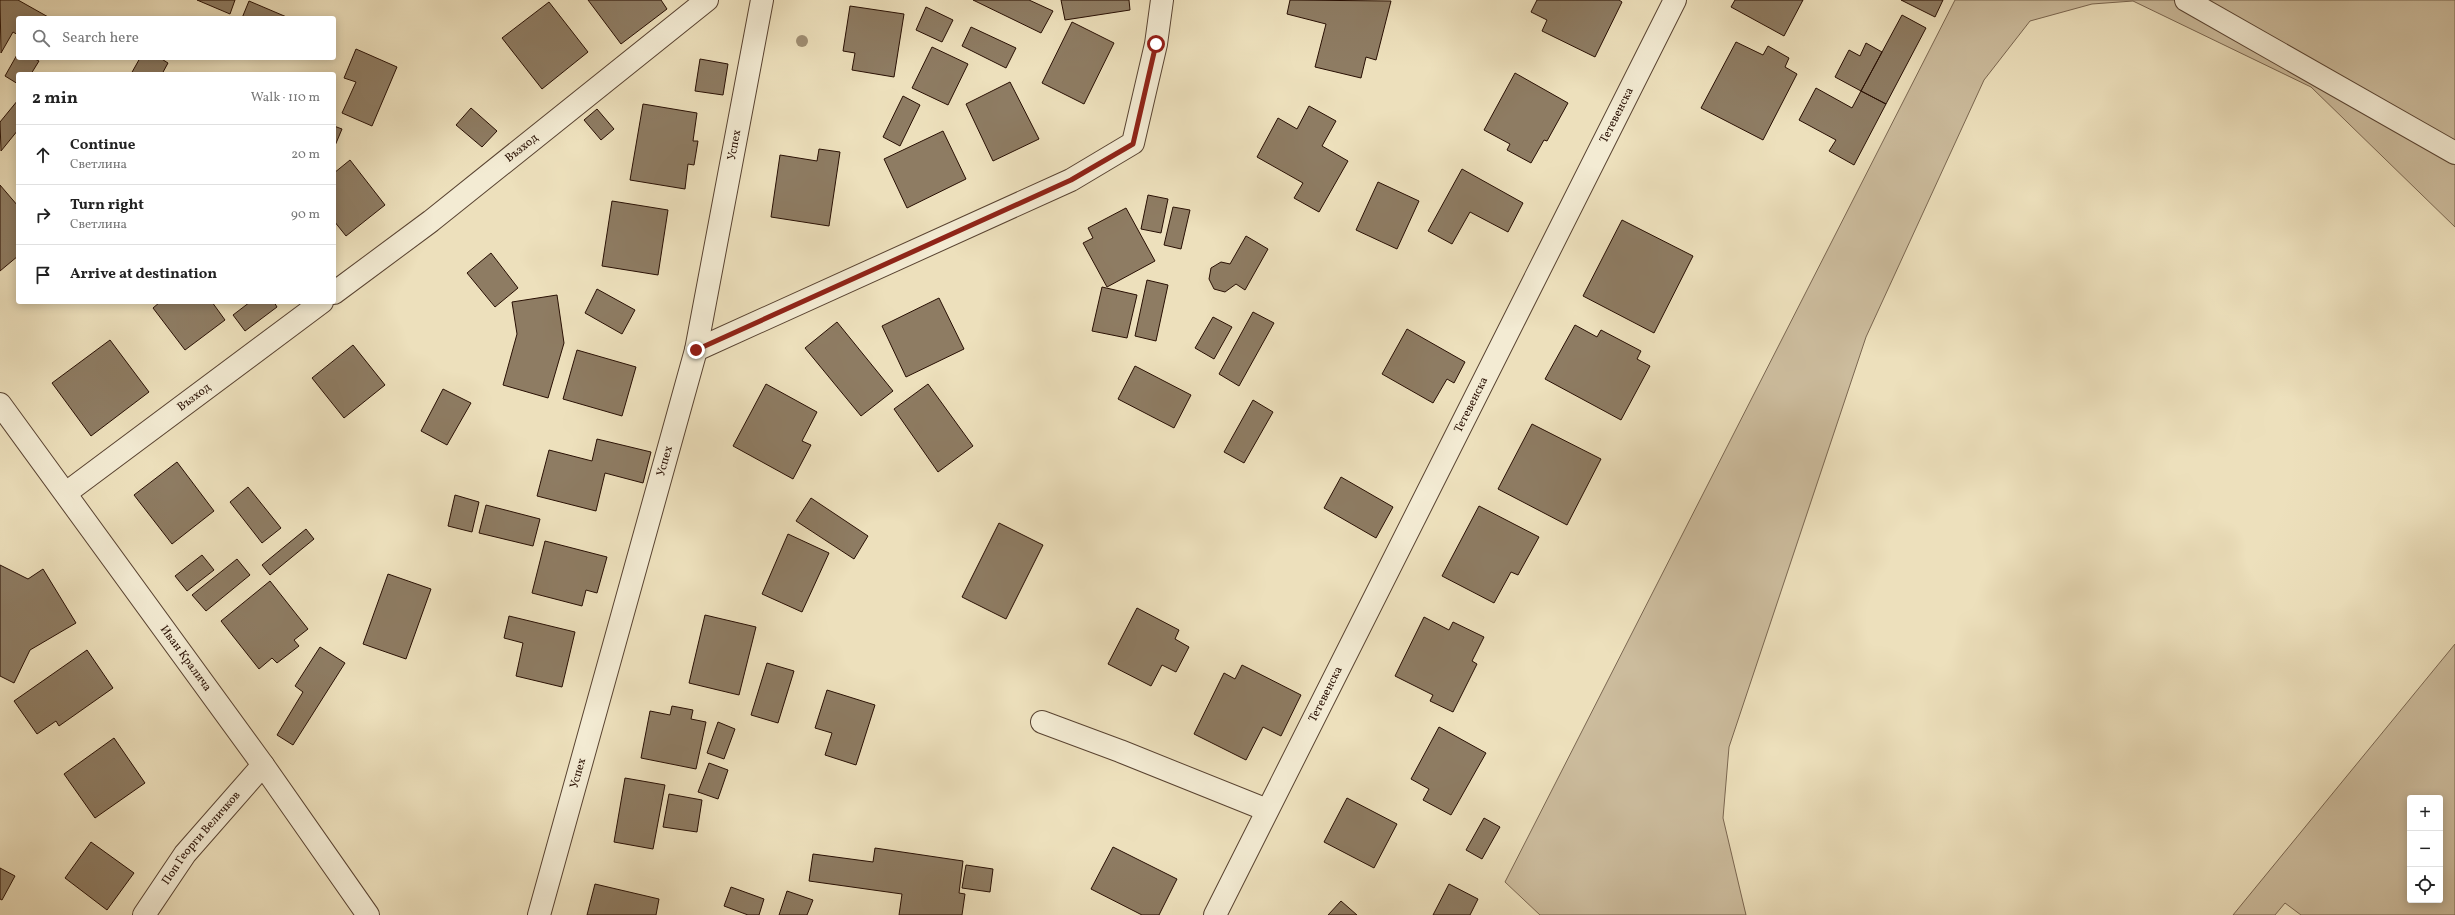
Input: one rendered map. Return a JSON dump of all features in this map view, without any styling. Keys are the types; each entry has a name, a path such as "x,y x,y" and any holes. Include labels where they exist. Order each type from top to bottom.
{"street":[{"name":"Възход","path":"336,292 431,221 707,0"},
{"name":"Успех","path":"539,915 696,350 762,0"},
{"path":"696,350 1071,180 1133,144 1156,44 1162,0"},
{"name":"Тетевенска","path":"1215,915 1675,0"},
{"path":"2186,0 2455,153"},
{"name":"Възход","path":"66,493 319,304"},
{"name":"Иван Кралича","path":"1,407 66,493 263,765 368,915"},
{"path":"1042,722 1120,751 1267,810"},
{"name":"Поп Георги Величков","path":"144,915 185,854 263,765"}],"shaded area":[{"path":"1955,0 2455,0 2455,227 2311,87 2133,1 2092,4 2030,21 1984,80 1866,337 1729,747 1723,818 1746,915 1540,915 1505,882"},
{"path":"2455,644 2455,915 2301,915 2285,903 2275,915 2233,915"}],"building":[{"path":"0,0 18,0 46,16 16,16 16,34 13,32 1,53"},
{"path":"197,0 235,0 230,14"},
{"path":"588,0 661,0 667,9 621,44"},
{"path":"973,0 1029,0 1053,11 1041,33"},
{"path":"1061,0 1129,0 1130,10 1065,20"},
{"path":"1290,0 1391,1 1376,60 1366,57 1361,78 1315,67 1326,24 1287,14"},
{"path":"1537,0 1619,0 1622,2 1595,57 1542,31 1547,20 1531,12"},
{"path":"1735,0 1803,0 1784,36 1731,7"},
{"path":"1901,0 1943,0 1935,17"},
{"path":"249,1 284,16 243,16"},
{"path":"549,2 588,52 542,89 502,38"},
{"path":"850,6 904,14 894,77 852,70 855,53 843,51"},
{"path":"926,7 953,20 942,42 916,30"},
{"path":"1902,15 1926,28 1886,104 1861,91"},
{"path":"1072,22 1114,43 1084,104 1042,83"},
{"path":"971,27 1016,48 1006,68 962,46"},
{"path":"1736,42 1763,55 1768,46 1789,58 1785,67 1797,74 1763,140 1701,108"},
{"path":"1866,43 1882,52 1861,91 1835,77 1849,50 1860,56"},
{"path":"932,47 968,64 948,105 912,88"},
{"path":"356,49 397,67 372,126 342,113 356,82 344,78"},
{"path":"16,57 16,60 39,61 32,72 16,72 16,83 5,76"},
{"path":"700,59 728,64 723,95 695,91"},
{"path":"139,60 163,60 168,63 163,72 132,72"},
{"path":"1515,73 1568,103 1547,141 1544,140 1531,163 1507,150 1510,144 1484,130"},
{"path":"1010,82 1039,139 993,161 966,104"},
{"path":"1816,88 1852,108 1861,91 1886,104 1854,165 1829,151 1836,140 1799,120"},
{"path":"903,96 920,105 900,146 883,137"},
{"path":"16,102 16,132 1,151 0,122"},
{"path":"643,104 697,113 693,141 698,141 694,165 688,164 685,189 630,180"},
{"path":"1309,106 1336,121 1322,146 1348,161 1319,212 1294,198 1303,183 1257,157 1278,118 1297,129"},
{"path":"471,108 497,131 482,147 456,125"},
{"path":"597,109 614,129 601,140 584,120"},
{"path":"336,127 342,129 336,143"},
{"path":"943,131 966,179 907,208 884,159"},
{"path":"819,149 840,152 829,226 771,217 780,155 817,161"},
{"path":"350,160 385,205 346,236 336,224 336,171"},
{"path":"1462,169 1523,203 1508,232 1470,212 1452,244 1428,231"},
{"path":"1378,182 1419,201 1397,249 1356,230"},
{"path":"0,185 16,204 16,258 0,271"},
{"path":"1148,195 1168,199 1161,233 1141,229"},
{"path":"612,201 668,210 658,275 602,266"},
{"path":"1173,207 1190,210 1181,249 1164,245"},
{"path":"1126,208 1155,261 1107,287 1083,243 1093,238 1088,228"},
{"path":"1622,220 1693,256 1654,333 1583,296"},
{"path":"1246,236 1268,249 1245,290 1236,284 1225,292 1214,289 1209,279 1211,268 1221,262 1230,264"},
{"path":"491,253 518,288 495,307 467,273"},
{"path":"1147,280 1168,285 1156,341 1135,336"},
{"path":"1102,287 1137,295 1127,338 1092,331"},
{"path":"597,289 635,310 622,334 585,313"},
{"path":"557,295 564,343 548,398 503,385 517,334 512,302"},
{"path":"939,298 964,349 906,377 882,326"},
{"path":"158,304 213,304 225,320 185,350 153,308"},
{"path":"247,304 275,304 277,307 245,331 233,315"},
{"path":"1253,312 1274,323 1239,386 1219,374"},
{"path":"1213,317 1232,327 1214,359 1195,348"},
{"path":"837,322 893,391 861,416 805,348"},
{"path":"1575,325 1597,337 1601,330 1641,351 1637,359 1650,366 1621,420 1545,379"},
{"path":"1407,329 1465,362 1454,383 1447,379 1433,403 1382,374"},
{"path":"110,340 149,392 91,436 52,383"},
{"path":"353,345 385,385 344,418 312,378"},
{"path":"577,350 636,367 622,416 563,399"},
{"path":"1135,366 1191,395 1174,428 1118,399"},
{"path":"766,384 817,412 802,441 811,445 793,479 733,446"},
{"path":"928,384 973,446 938,472 894,409"},
{"path":"443,389 471,403 447,445 421,431"},
{"path":"1253,400 1273,412 1244,463 1224,452"},
{"path":"1532,424 1601,459 1567,525 1498,489"},
{"path":"597,439 651,452 643,483 605,473 596,511 537,496 549,450 592,461"},
{"path":"177,462 214,511 172,544 134,495"},
{"path":"1341,477 1393,507 1376,538 1324,508"},
{"path":"248,487 281,528 262,543 230,502"},
{"path":"455,495 479,502 472,532 448,526"},
{"path":"811,498 868,536 854,559 796,521"},
{"path":"486,505 540,519 533,546 479,533"},
{"path":"1479,506 1539,537 1518,575 1511,572 1494,603 1442,576"},
{"path":"999,523 1043,545 1006,619 962,597"},
{"path":"306,529 314,539 270,575 262,565"},
{"path":"788,534 829,553 802,612 762,594"},
{"path":"545,541 607,557 597,593 586,590 582,606 532,593"},
{"path":"202,555 214,570 187,591 175,576"},
{"path":"237,559 250,575 206,611 192,595"},
{"path":"0,565 28,579 43,569 76,623 30,650 14,683 0,676"},
{"path":"388,574 431,589 406,659 363,644"},
{"path":"270,581 308,629 294,640 299,646 277,663 272,658 259,669 221,621"},
{"path":"1137,608 1179,630 1175,639 1189,647 1176,672 1162,665 1151,686 1108,664"},
{"path":"705,615 756,627 739,695 689,683"},
{"path":"509,616 575,632 562,687 516,676 523,643 504,638"},
{"path":"1424,617 1449,630 1453,622 1484,637 1472,661 1477,664 1453,712 1430,701 1433,695 1395,676"},
{"path":"320,647 345,663 293,745 277,735 303,692 295,686"},
{"path":"87,650 113,688 59,726 56,721 37,734 14,701"},
{"path":"767,663 794,671 778,723 751,715"},
{"path":"1242,665 1301,695 1281,736 1263,727 1246,760 1194,734 1224,673 1235,679"},
{"path":"827,690 875,705 856,765 825,755 832,733 815,728"},
{"path":"672,706 693,710 691,719 706,722 696,769 641,758 650,711 670,715"},
{"path":"718,722 735,729 724,759 707,753"},
{"path":"1439,727 1486,753 1451,815 1423,800 1429,789 1411,779"},
{"path":"114,738 145,783 95,818 64,774"},
{"path":"709,763 728,770 718,799 698,792"},
{"path":"625,778 665,785 653,849 614,842"},
{"path":"669,794 702,800 697,832 663,827"},
{"path":"1347,798 1397,824 1374,868 1324,842"},
{"path":"1484,818 1500,827 1482,859 1466,850"},
{"path":"91,842 134,873 107,910 65,878"},
{"path":"1113,847 1177,879 1159,915 1142,915 1091,889"},
{"path":"875,848 963,861 959,893 965,894 962,915 899,915 902,894 809,881 813,854 873,862"},
{"path":"966,865 993,869 990,892 962,888"},
{"path":"0,868 15,876 2,900 0,899"},
{"path":"595,884 659,899 656,915 587,915"},
{"path":"1449,884 1478,899 1470,915 1433,915"},
{"path":"731,887 764,899 759,915 748,915 724,906"},
{"path":"787,891 813,900 807,915 779,915"},
{"path":"1341,901 1357,915 1328,915"}],"route":[{"path":"696,350 1071,180 1133,144 1156,44"}]}
